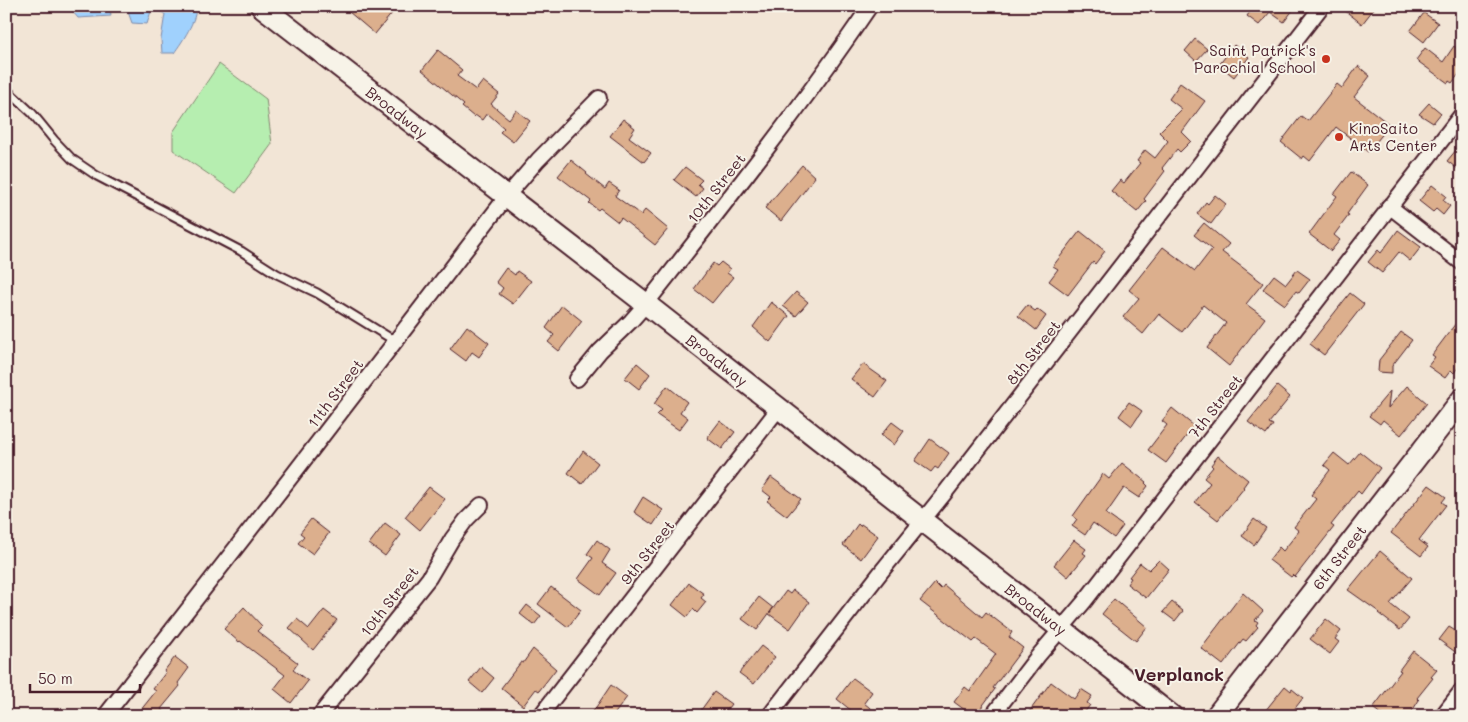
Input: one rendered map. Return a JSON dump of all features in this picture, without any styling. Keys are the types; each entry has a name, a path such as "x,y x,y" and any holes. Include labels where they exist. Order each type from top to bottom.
{"street":[{"name":"Broadway","path":"261,6 646,304 1172,716"},
{"name":"10th Street","path":"576,379 600,351 646,304 766,149 870,6"},
{"name":"8th Street","path":"769,716 1322,6"},
{"name":"11th Street","path":"105,716 507,196 538,160 599,98"},
{"name":"7th Street","path":"992,716 1038,656 1096,586 1462,114"},
{"path":"1389,206 1462,263"},
{"name":"6th Street","path":"1216,716 1462,399"},
{"name":"9th Street","path":"540,716 779,408"},
{"name":"10th Street","path":"319,716 429,578 457,533 482,505"},
{"path":"1442,716 1462,690"}],"lane":[{"path":"6,89 32,113 72,159 97,176 241,251 277,274 317,293 395,341"}],"green space":[{"path":"219,64 266,99 272,144 236,193 173,150 173,132"}],"water":[{"path":"68,6 110,6 111,16 78,18"},
{"path":"126,6 196,6 196,12 192,24 174,53 162,53 161,39 165,14 152,8 147,24 132,23"}],"building":[{"path":"342,6 386,6 393,12 375,34"},
{"path":"1254,6 1296,6 1284,22 1270,12 1259,25 1247,16"},
{"path":"1339,6 1376,6 1362,24"},
{"path":"1424,13 1438,23 1424,42 1410,31"},
{"path":"1195,39 1207,49 1196,61 1185,51"},
{"path":"1234,45 1249,57 1234,77 1219,65"},
{"path":"1454,46 1462,52 1462,70 1452,83 1449,81 1448,83 1416,60 1425,48 1443,62"},
{"path":"438,50 462,70 457,76 476,90 483,81 499,94 491,104 509,119 516,110 530,121 513,142 500,132 504,128 487,113 482,120 475,115 474,117 462,107 464,105 422,70"},
{"path":"1358,66 1370,76 1354,97 1390,125 1368,152 1336,127 1310,161 1304,156 1302,159 1281,142 1301,116 1308,121 1337,84 1342,88"},
{"path":"1180,83 1205,101 1182,132 1191,141 1180,152 1177,149 1162,168 1165,171 1144,199 1146,201 1137,212 1111,191 1120,180 1124,183 1140,163 1137,161 1145,150 1155,158 1168,141 1159,132 1182,109 1169,99"},
{"path":"1429,103 1441,113 1433,123 1419,114"},
{"path":"623,119 635,128 629,137 651,153 644,162 610,136"},
{"path":"1462,143 1462,172 1447,161"},
{"path":"571,160 605,189 609,183 619,190 615,196 641,215 645,210 668,229 655,245 621,218 618,222 600,208 598,210 589,203 591,201 558,176"},
{"path":"802,165 815,177 781,221 765,208"},
{"path":"685,167 702,180 698,184 703,188 696,197 674,180"},
{"path":"1351,172 1368,185 1334,235 1340,240 1331,251 1309,234 1337,196 1334,194"},
{"path":"1432,185 1446,196 1443,200 1450,206 1443,215 1436,209 1433,212 1419,201"},
{"path":"1215,195 1226,204 1211,224 1197,214 1206,202 1208,204"},
{"path":"1204,223 1229,244 1222,252 1263,283 1246,304 1265,318 1229,366 1207,348 1226,323 1203,305 1182,332 1159,314 1143,334 1123,317 1139,298 1129,290 1163,247 1195,271 1212,249 1194,235"},
{"path":"1398,230 1421,247 1410,261 1399,252 1382,273 1368,262 1378,250 1381,253"},
{"path":"1080,231 1105,251 1095,264 1093,262 1068,295 1049,281 1058,269 1053,266"},
{"path":"721,262 730,269 727,273 733,277 712,303 694,289 713,263 717,266"},
{"path":"506,268 515,275 517,271 531,281 513,304 499,294 503,288 496,282"},
{"path":"1297,270 1310,279 1299,293 1296,291 1285,305 1263,289 1274,275 1286,284"},
{"path":"796,292 808,302 796,316 783,306"},
{"path":"1350,293 1364,304 1324,355 1310,344"},
{"path":"771,302 789,316 770,342 753,327"},
{"path":"562,305 582,321 559,351 548,342 554,335 546,328"},
{"path":"1027,305 1035,311 1037,309 1046,316 1036,330 1018,316"},
{"path":"1462,315 1462,362 1454,373 1451,370 1445,378 1428,366 1435,357 1432,355"},
{"path":"467,326 489,343 479,357 472,352 466,361 450,349"},
{"path":"1401,332 1412,340 1392,366 1392,373 1378,372 1379,360"},
{"path":"637,363 650,374 639,389 625,378"},
{"path":"863,364 887,381 875,397 851,379"},
{"path":"667,386 687,402 680,412 688,418 679,430 657,415 662,410 654,404"},
{"path":"1277,386 1290,397 1269,423 1273,425 1266,435 1248,422"},
{"path":"1407,386 1427,403 1401,435 1383,420 1380,424 1369,416 1390,391 1388,408"},
{"path":"1129,402 1142,411 1132,426 1119,416"},
{"path":"1172,408 1194,426 1166,463 1148,450 1167,425 1162,421"},
{"path":"720,421 735,432 722,449 707,438"},
{"path":"892,422 904,431 894,445 881,435"},
{"path":"930,439 949,453 938,469 935,467 931,472 915,461"},
{"path":"583,451 598,463 582,484 568,473"},
{"path":"1360,452 1380,468 1361,494 1358,491 1331,525 1334,527 1295,577 1293,575 1291,577 1269,560 1279,547 1283,551 1299,531 1294,527 1316,499 1311,495 1330,470 1324,465 1334,453 1349,465"},
{"path":"1218,456 1248,480 1244,488 1218,520 1195,502 1210,483 1204,478 1213,467 1211,465"},
{"path":"1122,463 1146,482 1148,486 1139,498 1124,488 1106,514 1123,526 1114,538 1093,523 1085,535 1072,526 1077,519 1073,516 1103,474 1109,479"},
{"path":"771,477 801,499 787,516 767,501 771,497 762,490"},
{"path":"1429,485 1446,497 1442,502 1446,505 1419,540 1428,547 1421,556 1391,533"},
{"path":"429,487 445,499 420,530 405,517"},
{"path":"643,497 663,510 653,525 634,512"},
{"path":"311,519 329,533 313,554 298,543 304,536 300,533"},
{"path":"1254,519 1266,528 1254,545 1242,536"},
{"path":"385,523 401,535 385,556 369,544"},
{"path":"858,524 860,526 861,524 878,536 861,559 843,545"},
{"path":"597,540 610,550 602,563 616,573 600,595 578,579 593,558 587,554"},
{"path":"1074,540 1086,549 1083,553 1086,555 1068,577 1054,565"},
{"path":"1380,551 1412,578 1390,604 1409,619 1400,630 1348,590"},
{"path":"1159,560 1169,569 1146,598 1127,584 1131,578 1129,577 1140,563 1149,570"},
{"path":"689,583 704,594 701,598 706,602 697,613 693,609 687,617 672,605"},
{"path":"935,583 941,589 944,585 982,617 986,612 1012,632 1009,637 1023,648 975,716 954,702 965,687 970,691 996,654 976,639 973,642 920,601"},
{"path":"551,587 581,610 568,627 538,604"},
{"path":"793,590 809,602 790,629 769,614 786,591 790,594"},
{"path":"1243,593 1263,611 1255,620 1258,622 1256,625 1258,627 1246,641 1243,639 1223,665 1201,648"},
{"path":"759,597 773,608 757,630 742,619"},
{"path":"1114,599 1147,627 1136,641 1102,614"},
{"path":"1172,602 1183,611 1175,621 1163,612"},
{"path":"527,605 541,616 534,625 520,614"},
{"path":"244,607 262,626 257,631 298,663 293,670 308,681 291,703 274,689 285,675 224,629"},
{"path":"324,610 337,620 313,650 289,628 297,619 309,629"},
{"path":"1326,619 1341,631 1335,639 1339,642 1330,654 1310,639"},
{"path":"1449,627 1462,635 1462,657 1439,640"},
{"path":"761,646 775,657 754,684 739,673"},
{"path":"533,649 556,669 539,691 536,689 523,706 501,688"},
{"path":"1413,651 1437,670 1417,698 1419,700 1409,716 1383,716 1373,708 1401,671 1399,670"},
{"path":"175,657 189,668 178,683 180,686 161,709 169,716 136,716 156,691 153,689"},
{"path":"481,667 494,678 482,693 469,682"},
{"path":"853,678 872,692 864,703 880,716 858,716 837,699"},
{"path":"1051,682 1074,699 1081,689 1092,696 1087,703 1090,705 1082,716 1026,716"},
{"path":"611,685 627,697 613,716 590,716"},
{"path":"1285,686 1303,698 1289,716 1261,716"},
{"path":"714,692 731,704 722,716 709,716 701,710"}],"place":[{"name":"Saint Patrick's Parochial School","path":"1326,59"},
{"name":"KinoSaito Arts Center","path":"1339,137"}],"district":[{"name":"Verplanck","path":"1179,674"}]}
